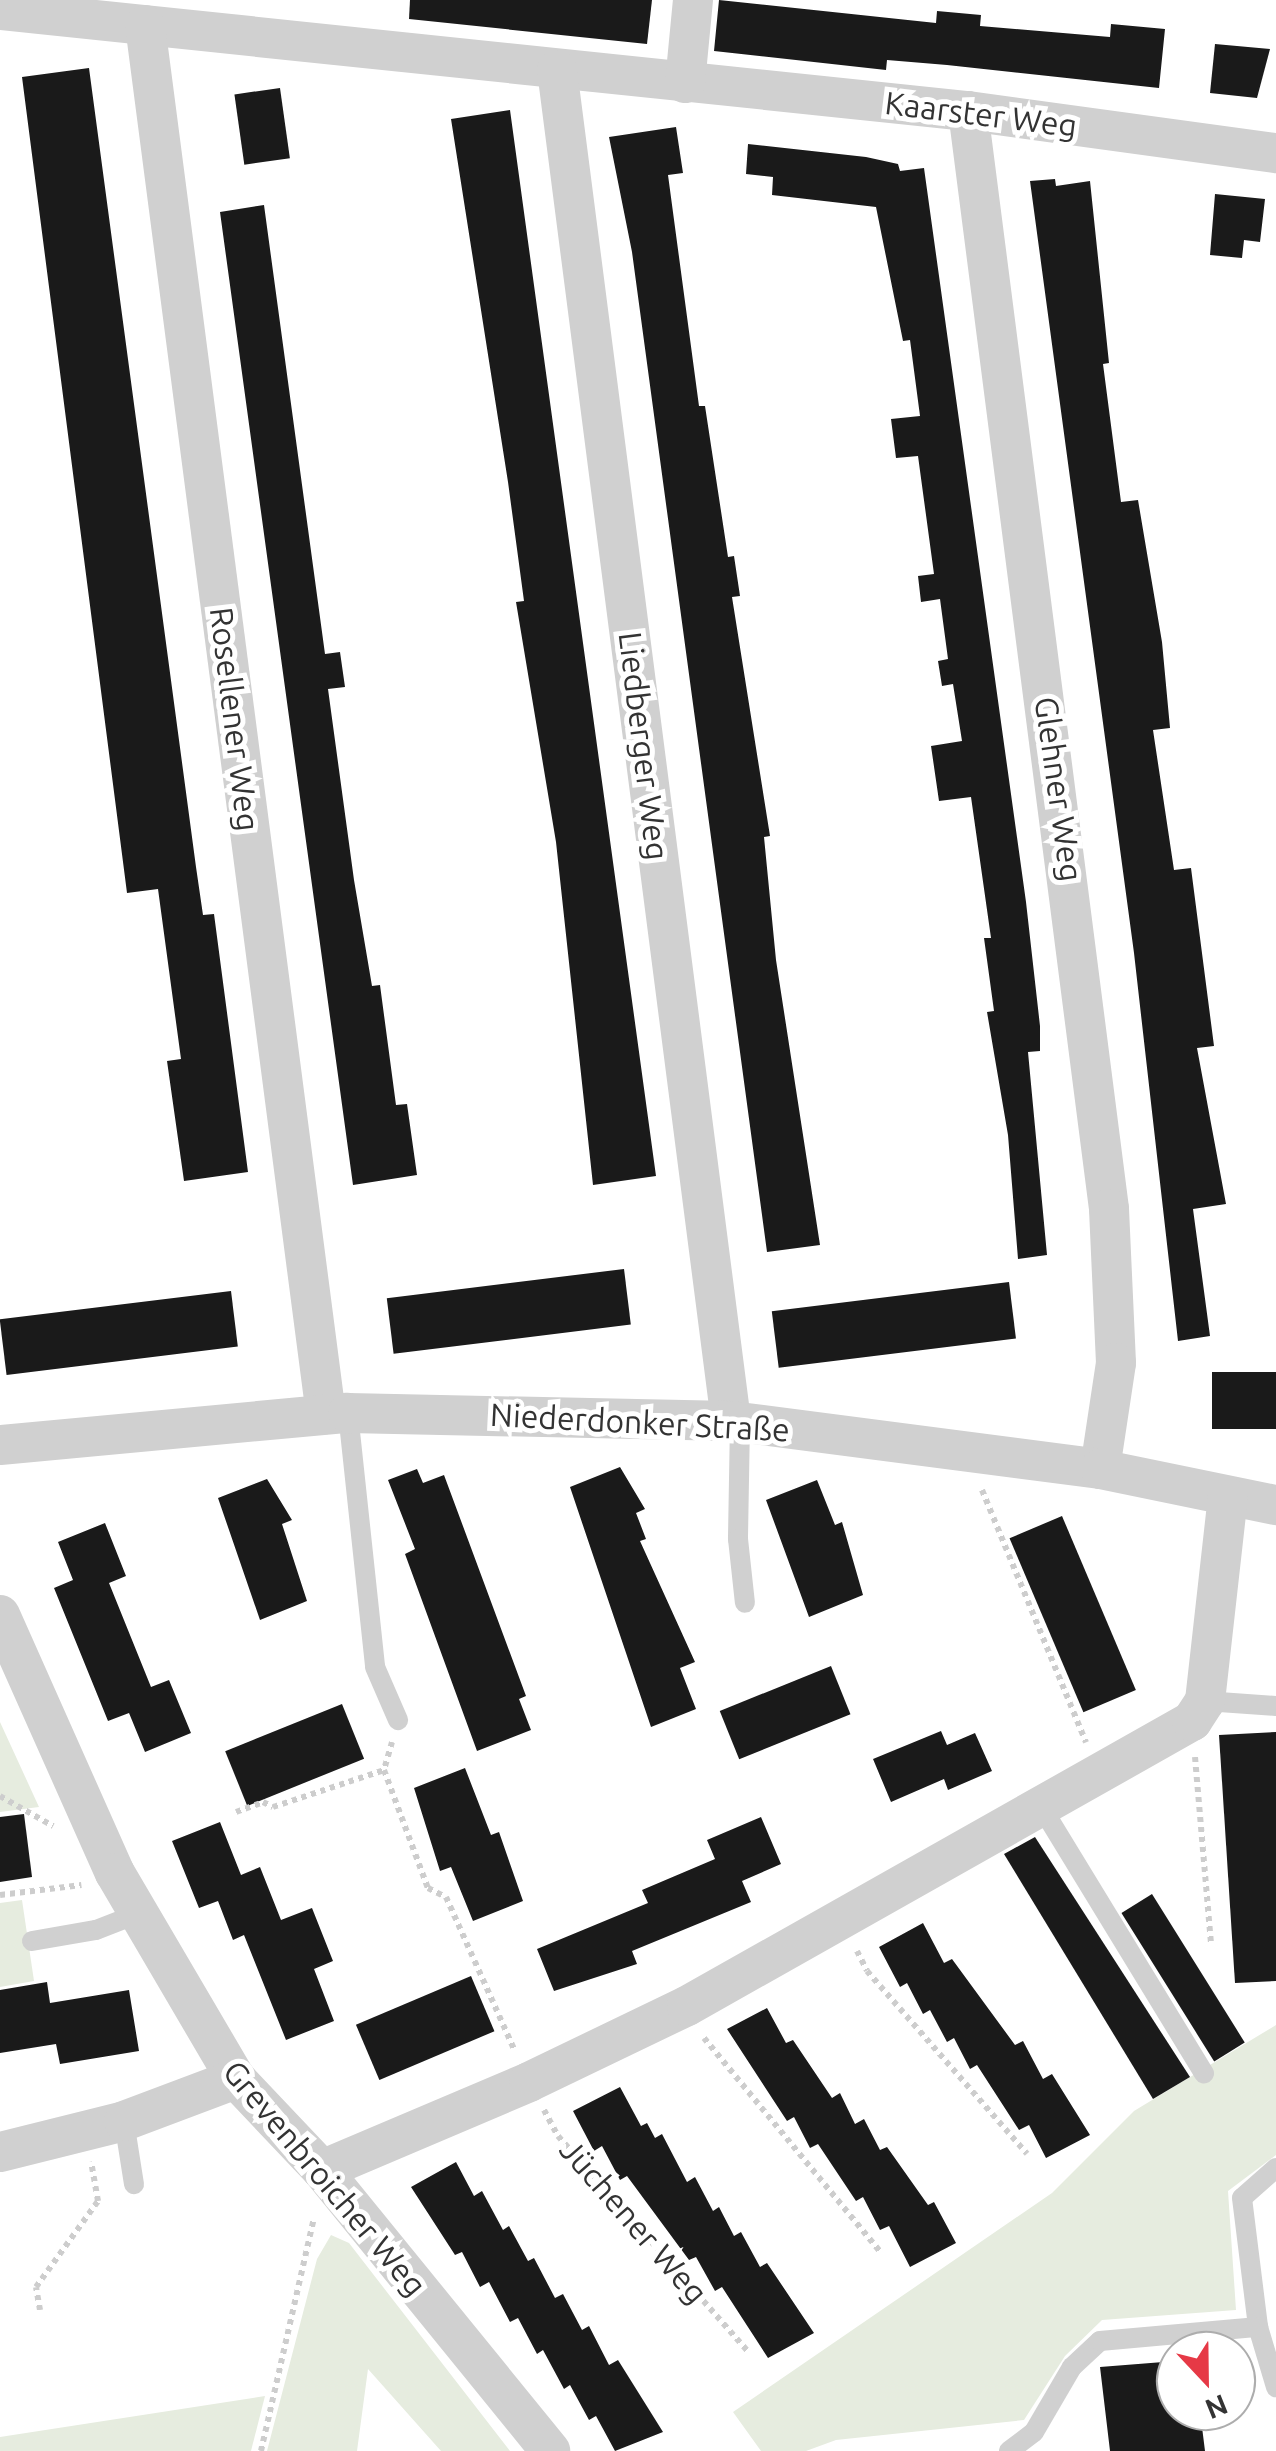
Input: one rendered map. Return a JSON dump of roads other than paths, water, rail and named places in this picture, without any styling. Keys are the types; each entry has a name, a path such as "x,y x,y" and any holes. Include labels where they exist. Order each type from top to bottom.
{"street":[{"path":"685,83 693,0"},
{"name":"Kaarster Weg","path":"0,10 145,25 220,16 557,70 968,111 1276,153"},
{"name":"Rosellener Weg","path":"145,25 337,1414"},
{"name":"Liedberger Weg","path":"557,70 736,1422"},
{"name":"Glehner Weg","path":"968,111 1109,1209 1116,1363 1100,1469"},
{"name":"Niederdonker Straße","path":"0,1445 337,1414 736,1422 1100,1469 1276,1505"},
{"path":"322,2170 530,2082 687,2006 844,1923 1100,1776 1198,1711 1228,1497"},
{"name":"Grevenbroicher Weg","path":"2,1625 115,1872 236,2078 322,2170 550,2451"},
{"path":"0,2152 124,2121 236,2078"}],"lane":[{"path":"337,1414 375,1667 398,1720"},
{"path":"736,1422 738,1539 746,1602"},
{"path":"1198,1711 1276,1706"},
{"path":"1042,1808 1204,2073"},
{"path":"32,1941 96,1930 137,1914"},
{"path":"124,2121 134,2184"},
{"path":"1276,2168 1242,2198 1258,2327 1276,2388"},
{"path":"1009,2451 1034,2432 1072,2367 1100,2341 1258,2327"}]}
